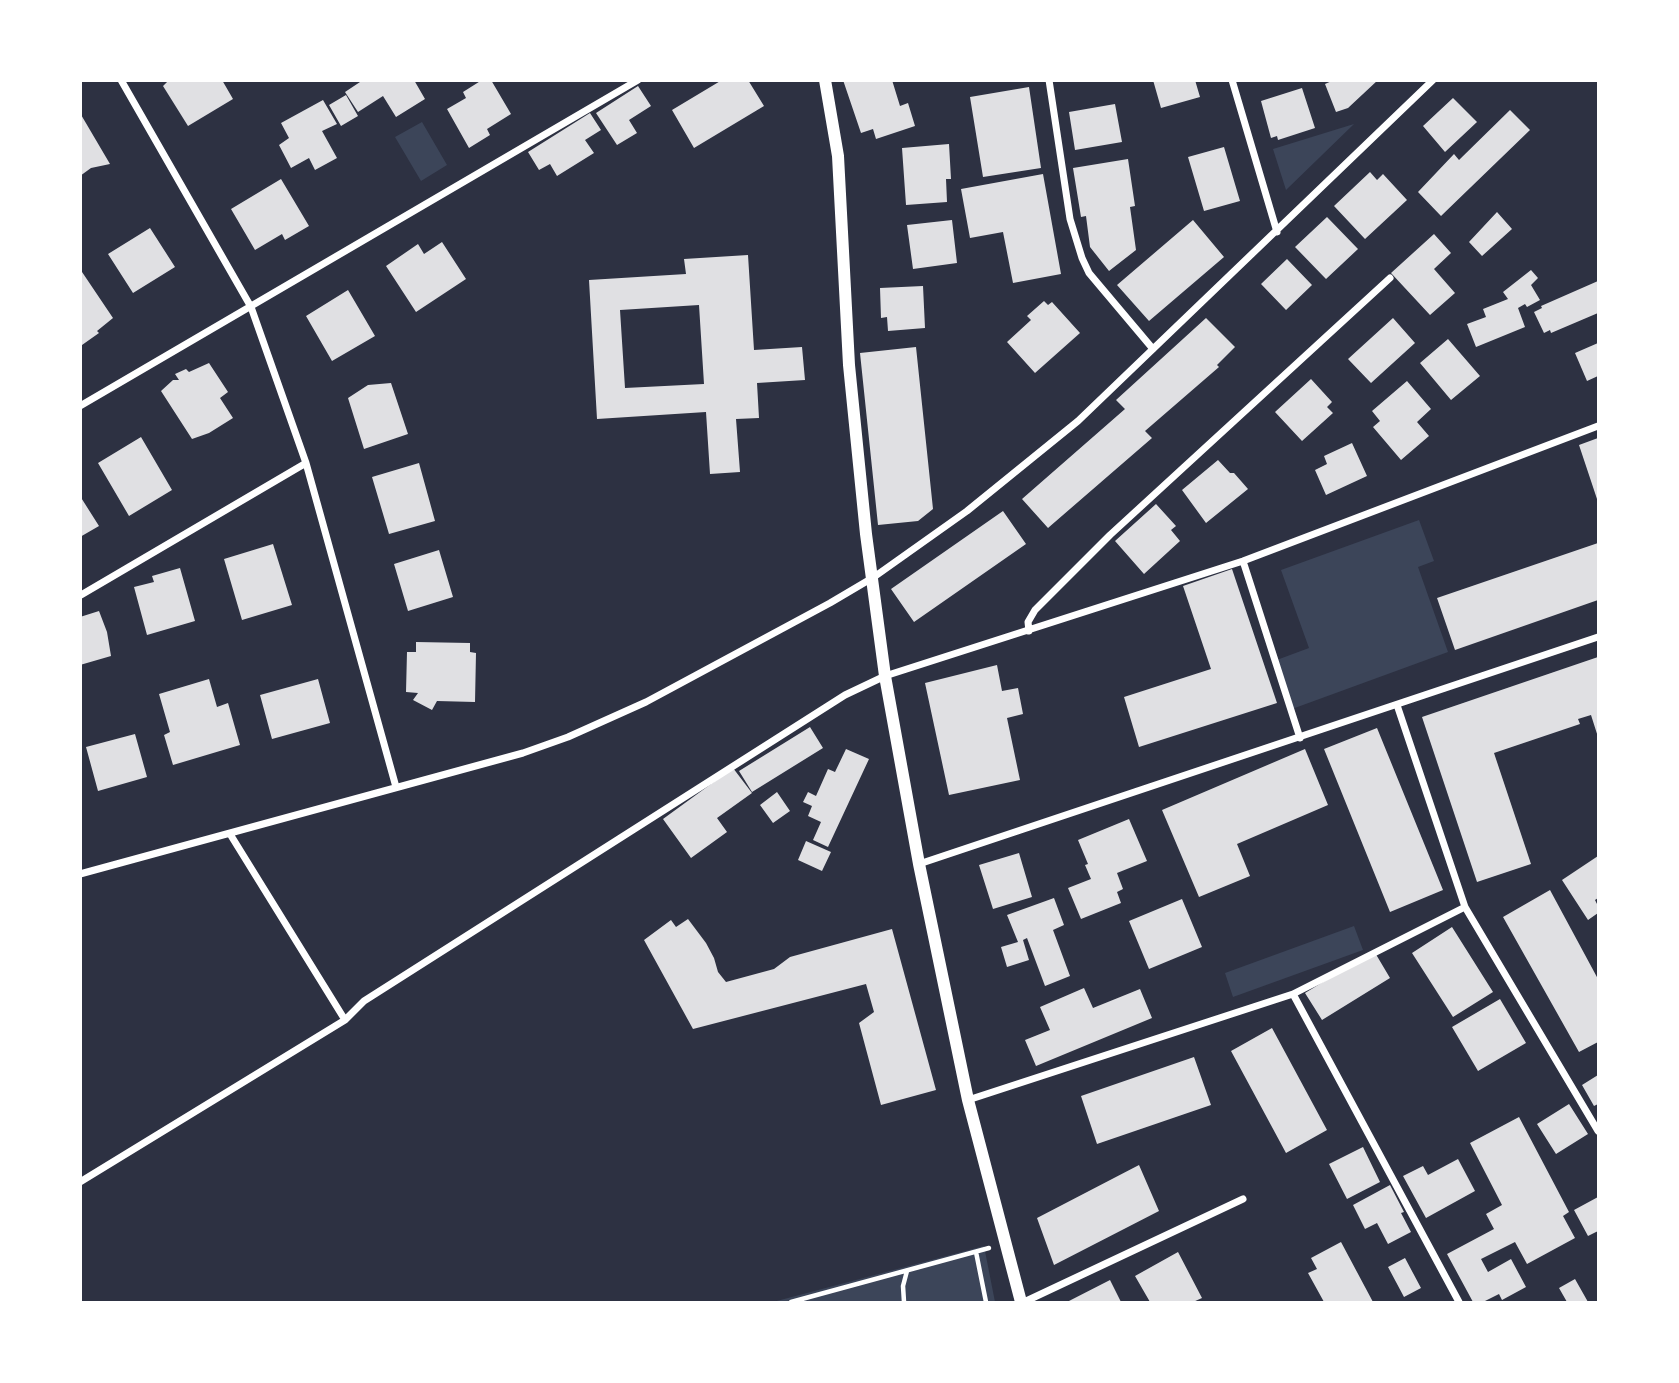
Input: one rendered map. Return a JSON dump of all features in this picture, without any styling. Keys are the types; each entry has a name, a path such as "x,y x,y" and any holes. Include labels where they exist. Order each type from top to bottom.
{"street":[{"path":"121,80 251,307 306,463 396,787"},
{"path":"80,406 638,80"},
{"path":"825,80 838,156 849,365 885,676 919,864 968,1100 1022,1303 1242,1199"},
{"path":"1049,80 1070,219 1082,258 1089,273 1153,349"},
{"path":"1232,80 1277,232"},
{"path":"80,874 523,753 646,702 830,603 874,577 1012,477 1078,421 1433,80"},
{"path":"1029,631 1028,622 1035,610 1110,535 1390,278"},
{"path":"80,1182 345,1020 364,1001 845,695 885,676 1243,561 1598,426"},
{"path":"81,595 306,463"},
{"path":"1243,561 1300,738"},
{"path":"919,864 1598,637"},
{"path":"1397,705 1465,907 1598,1131"},
{"path":"230,834 345,1020"},
{"path":"968,1100 1293,994 1465,907"},
{"path":"1293,994 1459,1303"}],"path":[{"path":"791,1303 1005,1243"},
{"path":"976,1251 986,1303"},
{"path":"904,1303 903,1286 908,1270"}],"shaded area":[{"path":"422,122 447,165 421,181 395,137"},
{"path":"1354,124 1286,190 1273,149"},
{"path":"1419,520 1434,561 1418,567 1448,652 1292,709 1274,661 1309,648 1281,570"},
{"path":"1354,926 1363,950 1233,997 1225,973"},
{"path":"984,1246 995,1302 773,1302"}],"building":[{"path":"169,80 222,80 233,99 188,126 163,86"},
{"path":"363,80 414,80 425,99 396,117 383,96 358,112 345,92"},
{"path":"482,80 491,80 511,114 487,129 490,135 469,148 447,109 466,98 463,92"},
{"path":"722,80 748,80 764,106 694,148 672,110"},
{"path":"843,80 892,80 900,106 908,103 915,126 876,139 873,129 861,133"},
{"path":"1153,80 1195,80 1200,97 1161,108"},
{"path":"1334,80 1378,80 1348,108 1336,112 1325,84"},
{"path":"638,86 651,106 629,120 637,133 617,145 596,113"},
{"path":"1029,87 1041,168 983,177 970,97"},
{"path":"1302,88 1315,128 1278,140 1277,136 1271,138 1261,101"},
{"path":"346,95 358,116 341,126 329,105"},
{"path":"1453,98 1477,122 1445,152 1423,126"},
{"path":"323,100 337,124 322,131 337,158 315,170 309,158 291,168 279,145 289,138 281,123"},
{"path":"1115,104 1122,142 1075,150 1069,112"},
{"path":"1510,110 1530,130 1441,216 1418,192 1454,154 1459,160"},
{"path":"80,113 110,164 91,168 80,176"},
{"path":"590,113 601,130 585,140 594,153 557,176 550,164 539,170 528,152"},
{"path":"949,144 951,179 946,179 947,202 906,205 902,148"},
{"path":"1224,147 1240,201 1204,211 1188,157"},
{"path":"1128,159 1135,206 1130,207 1136,250 1109,271 1090,247 1086,216 1081,217 1073,168"},
{"path":"1370,172 1377,180 1383,174 1407,200 1365,239 1334,206"},
{"path":"1043,174 1061,274 1013,283 1003,232 970,238 961,189"},
{"path":"281,179 309,226 285,240 282,234 255,250 231,209"},
{"path":"1497,212 1512,229 1482,256 1469,242"},
{"path":"1327,217 1358,249 1326,279 1295,247"},
{"path":"952,220 957,263 913,269 907,225"},
{"path":"1193,220 1224,257 1149,321 1117,285"},
{"path":"150,228 175,267 133,293 108,254"},
{"path":"1434,234 1451,253 1434,269 1455,293 1430,315 1391,273"},
{"path":"442,242 466,279 416,312 386,266 418,244 424,254"},
{"path":"748,255 754,350 802,347 805,380 757,383 759,418 736,419 740,472 710,474 706,412 597,419 589,280 686,274 684,259","holes":["699,305 704,384 625,388 620,310"]},
{"path":"1287,259 1312,285 1286,310 1261,284"},
{"path":"80,269 113,318 97,331 99,333 82,345"},
{"path":"1531,270 1538,278 1531,285 1540,300 1527,307 1525,304 1518,308 1525,327 1476,347 1467,324 1486,317 1483,309 1508,299 1503,292"},
{"path":"1598,281 1598,313 1551,333 1550,330 1544,333 1534,312 1542,308 1541,306"},
{"path":"923,286 925,328 888,331 887,317 881,318 880,288"},
{"path":"348,290 375,336 332,361 306,316"},
{"path":"1044,301 1048,305 1052,302 1080,333 1035,373 1007,342 1031,320 1027,316"},
{"path":"1206,318 1235,347 1217,365 1219,367 1145,431 1152,438 1048,528 1022,499 1125,409 1116,400"},
{"path":"1393,318 1415,343 1371,383 1348,359"},
{"path":"1448,339 1480,376 1451,400 1420,363"},
{"path":"1598,343 1598,376 1587,381 1575,353"},
{"path":"916,347 933,509 918,521 878,525 860,353"},
{"path":"209,363 228,392 220,398 233,418 209,433 192,439 161,391 173,380 179,380 175,374 186,369 189,372"},
{"path":"1311,379 1332,402 1327,407 1333,413 1302,441 1275,412"},
{"path":"1407,381 1431,409 1417,422 1429,436 1401,460 1373,427 1380,421 1372,411"},
{"path":"391,383 408,434 364,449 348,398 368,385"},
{"path":"141,437 172,490 129,516 98,463"},
{"path":"1598,438 1598,502 1579,445"},
{"path":"1352,443 1367,476 1326,495 1315,470 1327,464 1324,456"},
{"path":"1218,460 1248,489 1206,523 1182,490"},
{"path":"419,463 435,521 389,534 372,477"},
{"path":"80,496 99,526 80,537"},
{"path":"1156,504 1176,526 1171,530 1180,541 1144,574 1115,541"},
{"path":"1003,511 1026,544 914,622 891,589"},
{"path":"1598,543 1598,600 1455,650 1437,598"},
{"path":"273,544 292,605 242,620 224,559"},
{"path":"439,550 453,597 408,611 394,564"},
{"path":"180,568 195,621 147,635 134,587 154,582 152,576"},
{"path":"1232,569 1277,703 1139,747 1124,697 1211,669 1183,586"},
{"path":"99,611 107,632 111,656 80,665 80,617"},
{"path":"416,642 470,643 470,652 476,653 475,702 437,701 432,710 413,700 418,693 406,692 407,652 416,652"},
{"path":"1598,657 1598,737 1591,715 1578,719 1580,724 1494,753 1531,864 1477,882 1422,717"},
{"path":"997,665 1002,691 1018,688 1023,714 1007,718 1020,780 949,795 925,683"},
{"path":"209,679 217,707 228,703 240,745 173,765 164,735 170,732 159,694"},
{"path":"318,679 330,723 272,739 260,695"},
{"path":"810,727 823,748 752,792 739,771"},
{"path":"1377,728 1443,890 1390,912 1324,749"},
{"path":"135,734 147,777 98,791 86,747"},
{"path":"846,749 869,759 828,847 813,840 821,822 808,816 812,806 803,802 808,792 816,796 828,769 835,772"},
{"path":"1305,749 1328,805 1237,844 1250,876 1199,897 1162,810"},
{"path":"733,768 752,793 717,818 727,832 691,858 663,819"},
{"path":"777,792 790,811 773,823 760,805"},
{"path":"1129,819 1147,861 1117,873 1123,889 1117,892 1121,903 1081,919 1068,888 1091,879 1078,840"},
{"path":"806,841 831,852 822,871 798,860"},
{"path":"1019,853 1032,897 993,909 979,865"},
{"path":"1598,856 1598,898 1595,900 1598,913 1588,920 1562,880"},
{"path":"1550,890 1598,979 1598,1042 1579,1052 1503,917"},
{"path":"1054,898 1064,925 1053,930 1070,976 1045,986 1027,938 1023,940 1029,960 1007,967 1001,947 1018,942 1007,915"},
{"path":"1182,899 1202,947 1149,969 1129,921"},
{"path":"688,919 706,943 718,972 726,982 774,969 790,957 892,929 936,1090 881,1105 859,1023 874,1012 866,984 693,1029 644,940 671,920 676,927"},
{"path":"1452,927 1493,992 1453,1017 1412,953"},
{"path":"1374,951 1390,978 1322,1020 1305,993"},
{"path":"1084,988 1093,1008 1140,989 1152,1018 1036,1066 1025,1040 1050,1030 1040,1007"},
{"path":"1500,999 1526,1043 1478,1071 1452,1027"},
{"path":"1272,1028 1327,1130 1286,1153 1231,1051"},
{"path":"1194,1057 1211,1105 1097,1144 1081,1096"},
{"path":"1598,1075 1598,1104 1594,1106 1582,1085"},
{"path":"1569,1104 1588,1134 1556,1154 1537,1124"},
{"path":"1519,1117 1569,1212 1563,1216 1575,1238 1527,1264 1515,1242 1481,1259 1488,1272 1511,1259 1526,1287 1502,1300 1499,1294 1483,1302 1473,1302 1447,1254 1494,1229 1486,1214 1502,1205 1470,1143"},
{"path":"1363,1147 1380,1182 1347,1199 1329,1164"},
{"path":"1458,1159 1475,1191 1426,1218 1403,1176 1423,1166 1428,1175"},
{"path":"1139,1165 1159,1211 1054,1265 1037,1218"},
{"path":"1390,1185 1411,1232 1388,1244 1377,1223 1365,1229 1353,1205"},
{"path":"1598,1197 1598,1231 1588,1236 1574,1210"},
{"path":"1341,1242 1373,1302 1324,1302 1308,1273 1317,1269 1311,1258"},
{"path":"1178,1252 1202,1298 1193,1302 1150,1302 1135,1276"},
{"path":"1405,1258 1421,1288 1404,1297 1388,1267"},
{"path":"1575,1279 1588,1302 1567,1302 1559,1288"},
{"path":"1110,1280 1121,1302 1067,1302"}]}
